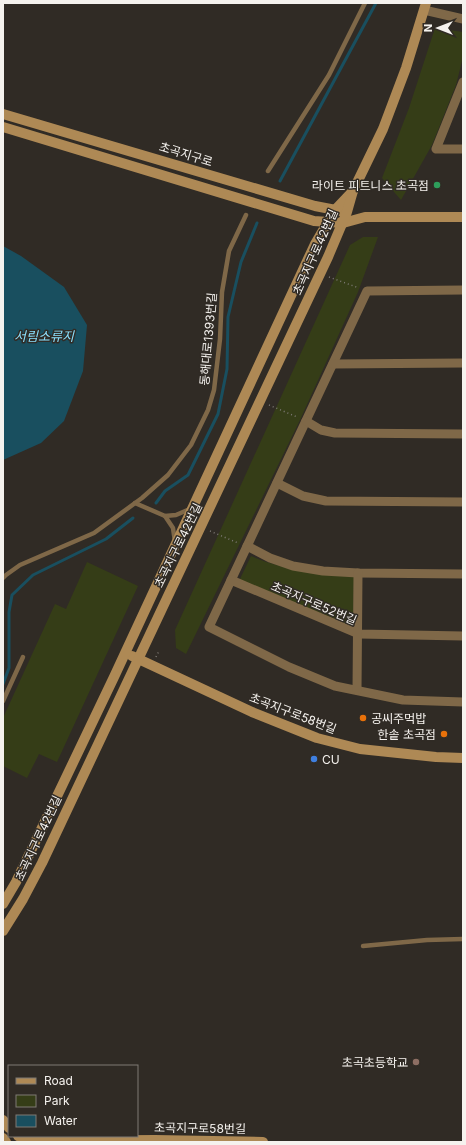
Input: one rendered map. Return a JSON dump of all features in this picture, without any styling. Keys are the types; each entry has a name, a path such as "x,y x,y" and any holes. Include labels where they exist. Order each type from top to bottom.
{"street":[{"path":"353,191 383,129 406,68 425,6 463,19"},
{"path":"463,84 436,149 463,149"},
{"name":"초곡지구로","path":"3,114 315,206 347,212 361,218"},
{"name":"초곡지구로","path":"3,127 314,221 343,223 361,218 463,217"},
{"name":"초곡지구로42번길","path":"3,904 23,868 315,244 335,210 353,191"},
{"name":"초곡지구로42번길","path":"3,931 23,899 42,863 139,659 320,274 343,223 353,191"},
{"path":"463,290 367,290 209,627 289,667 335,686 403,700 463,702"},
{"path":"290,298 306,304"},
{"path":"332,364 463,363"},
{"path":"306,421 321,430 335,433 463,434"},
{"path":"277,483 302,496 326,501 463,502"},
{"path":"247,546 270,558 293,566 323,571 358,573 463,574"},
{"path":"357,690 359,634 358,573"},
{"name":"초곡지구로52번길","path":"231,580 282,603 330,621 359,634 463,636"},
{"name":"초곡지구로58번길","path":"125,652 252,712 317,738 360,749 436,757 463,758"},
{"name":"초곡지구로58번길","path":"20,1137 28,1141 155,1140 263,1142"},
{"path":"3,1138 6,1142"}],"lane":[{"path":"268,171 329,75 365,3"},
{"name":"동해대로1393번길","path":"3,578 20,564 94,533 135,503 168,476 191,445 208,410 214,390 220,339 222,292 229,251 246,215"},
{"path":"135,503 166,516 176,515 192,508"},
{"path":"166,516 173,528 175,544"},
{"path":"3,701 23,657"},
{"path":"363,946 427,940 463,939"}],"path":[{"path":"320,274 367,290"},
{"path":"260,402 306,421"},
{"path":"201,527 247,546"}],"green space":[{"path":"435,28 463,32 463,57 456,85 432,145 401,200 382,178 409,108"},
{"path":"363,237 378,237 358,292 300,420 186,654 176,648 175,630 350,245"},
{"path":"251,556 289,568 314,573 354,577 353,626 239,581"},
{"path":"87,562 138,586 57,762 39,754 27,778 3,766 3,718 55,604 66,609"}],"water":[{"name":"서림소류지","path":"3,246 21,256 64,287 87,325 83,371 64,421 41,443 3,460"}],"waterway":[{"path":"280,181 376,3"},
{"path":"156,503 165,491 188,475 218,414 227,369 228,317 241,262 257,223"},
{"path":"3,684 9,668 9,612 12,595 33,575 106,539 133,518"}],"place":[{"name":"라이트 피트니스 초곡점","path":"437,185"},
{"name":"공씨주먹밥","path":"363,718"},
{"name":"한솥 초곡점","path":"444,734"},
{"name":"CU","path":"314,759"},
{"name":"초곡초등학교","path":"416,1062"}]}
